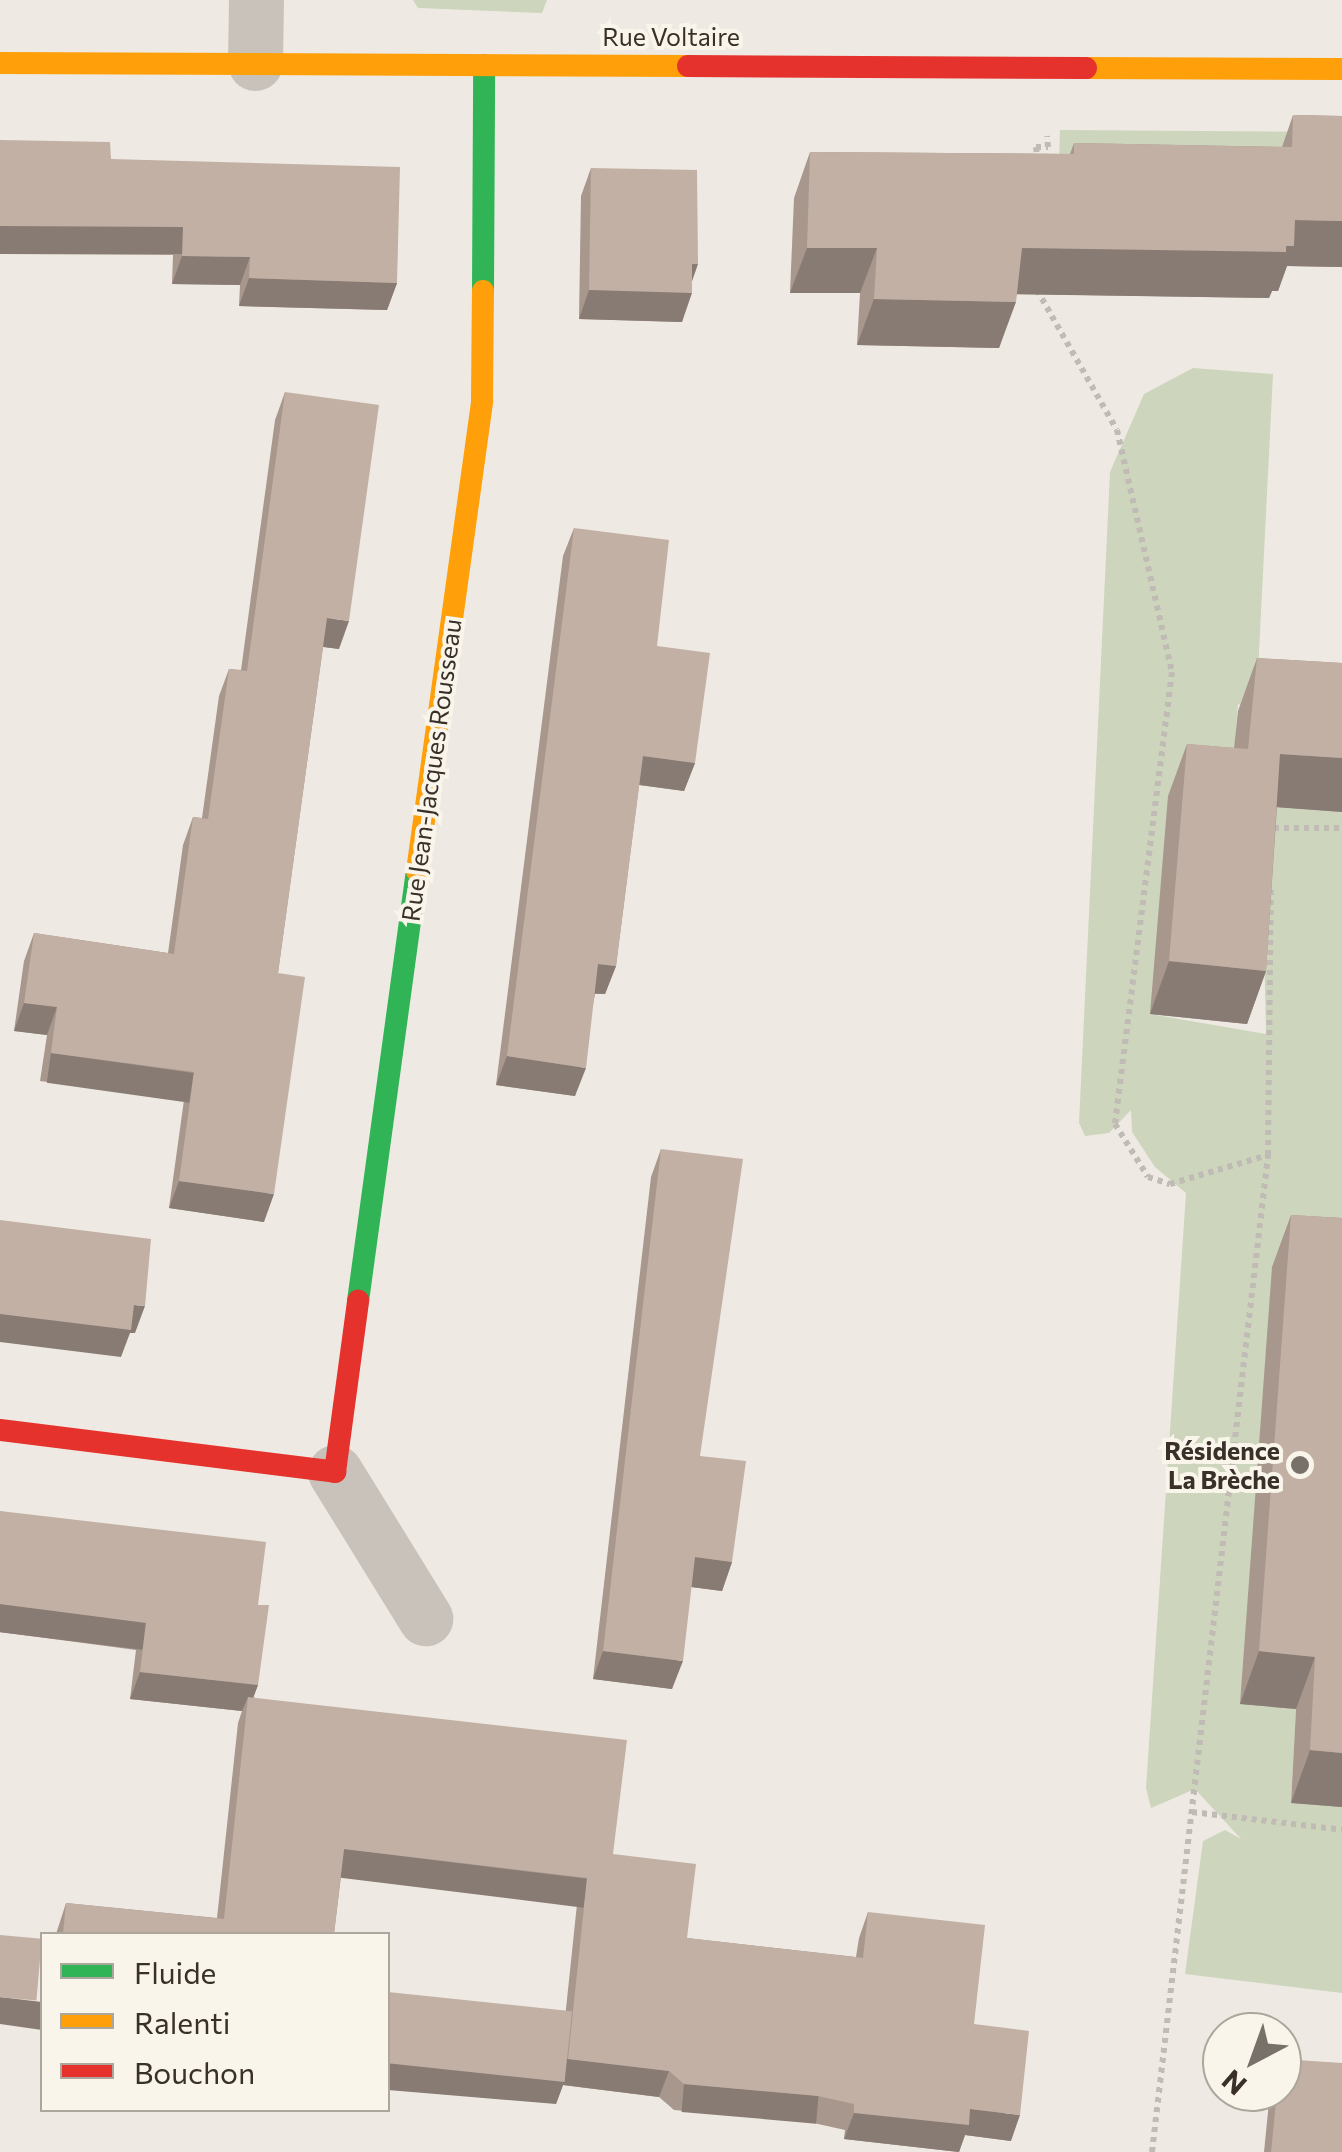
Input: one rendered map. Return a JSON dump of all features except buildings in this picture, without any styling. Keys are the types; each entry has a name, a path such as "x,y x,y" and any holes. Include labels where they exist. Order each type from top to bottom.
{"street":[{"path":"255,63 256,0"},
{"name":"Rue Voltaire","path":"0,63 1342,69"},
{"name":"Rue Jean-Jacques Rousseau","path":"335,1472 482,400 484,65"},
{"path":"0,1430 335,1472 425,1618"}],"path":[{"path":"1038,176 1036,147 1048,147 1045,68"},
{"path":"1038,273 1037,290 1117,430 1172,672 1115,1124 1148,1177 1170,1184 1268,1155"},
{"path":"1273,843 1274,824 1342,828"},
{"path":"1152,2152 1268,1155 1272,880"},
{"path":"1192,1812 1342,1830"}],"green space":[{"path":"413,0 547,0 542,13 418,8"},
{"path":"1060,130 1342,132 1342,161 1058,188"},
{"path":"1193,368 1273,374 1256,712 1238,704 1230,807 1150,1014 1266,1034 1261,806 1342,812 1342,1272 1240,1703 1296,1709 1291,1803 1342,1807 1342,1993 1185,1974 1203,1841 1225,1830 1241,1839 1195,1789 1151,1808 1146,1788 1186,1193 1155,1167 1132,1132 1131,1110 1109,1133 1085,1136 1079,1123 1110,472 1144,394"}],"traffic: fast":[{"path":"483,291 484,65"},
{"path":"358,1301 417,871"}],"traffic: slow":[{"path":"0,63 688,66"},
{"path":"1086,68 1342,69"},
{"path":"417,871 482,400 483,291"}],"traffic: jam":[{"path":"688,66 1086,68"},
{"path":"0,1430 335,1472 358,1301"}],"place":[{"name":"Résidence La Brèche","path":"1300,1465"}]}
